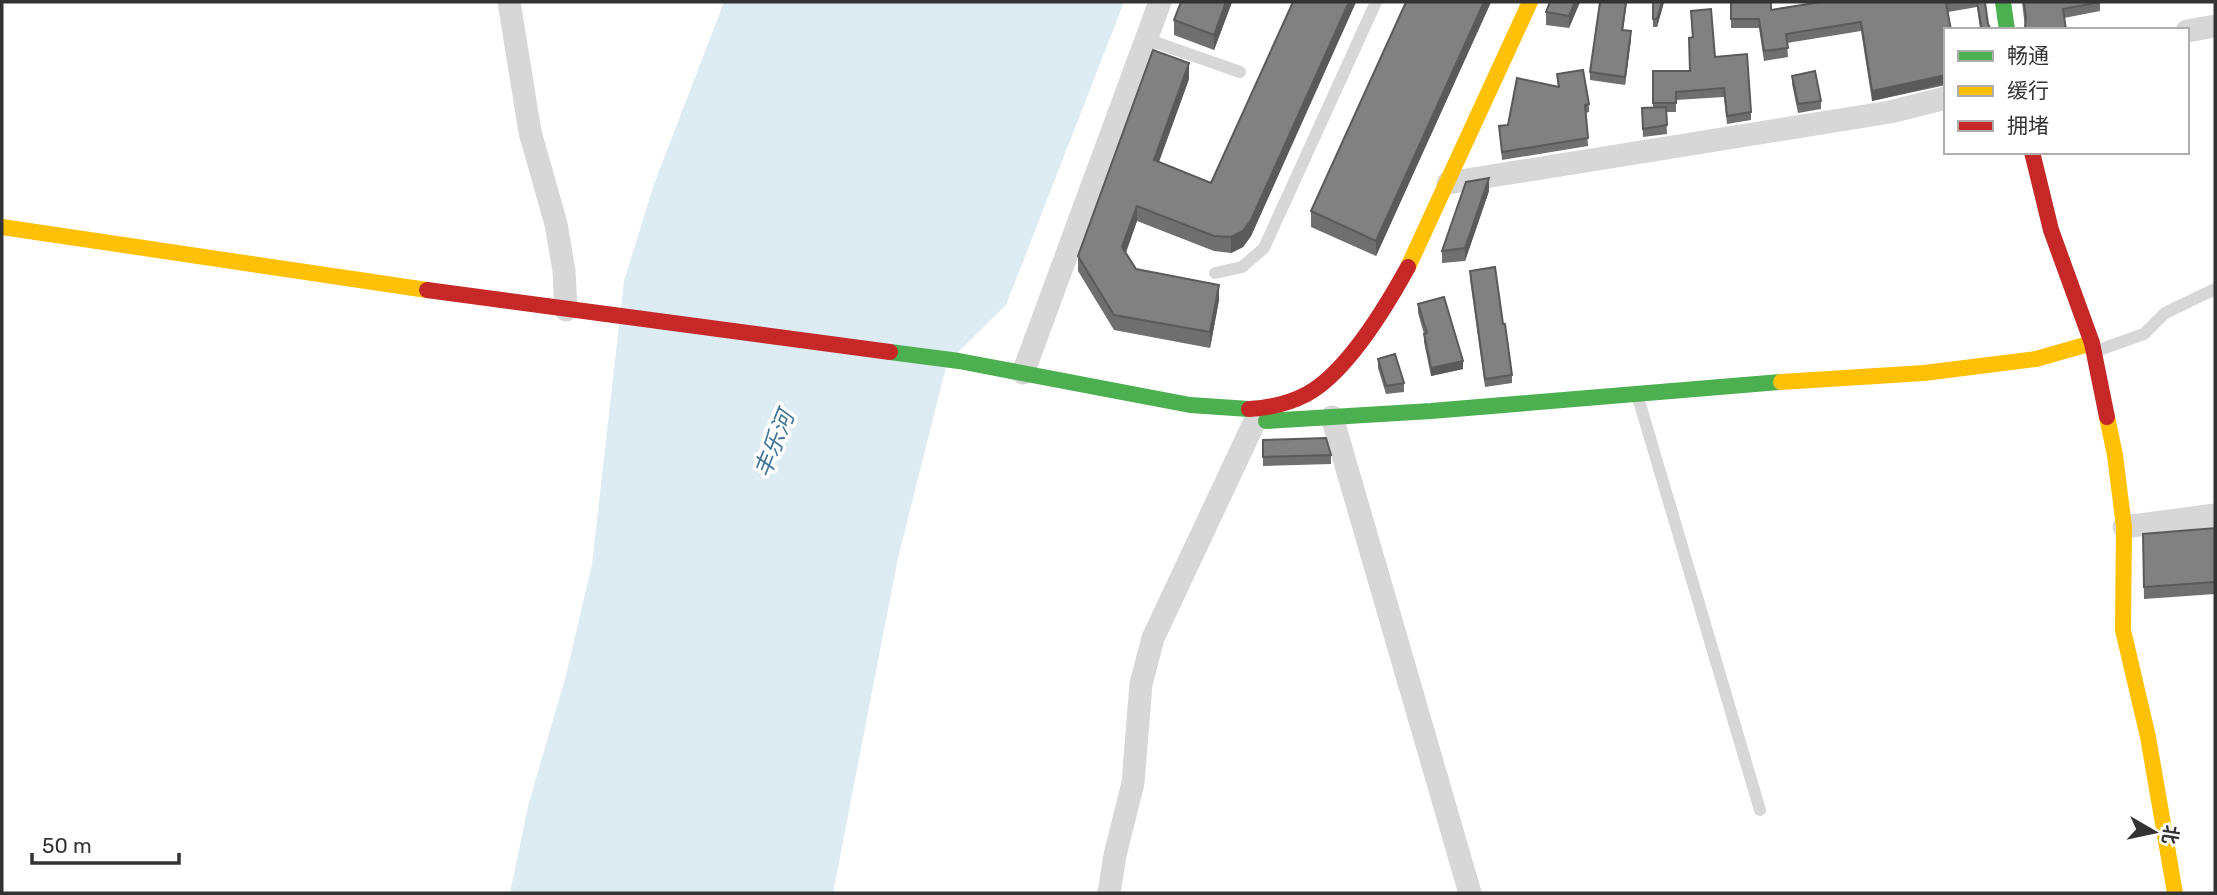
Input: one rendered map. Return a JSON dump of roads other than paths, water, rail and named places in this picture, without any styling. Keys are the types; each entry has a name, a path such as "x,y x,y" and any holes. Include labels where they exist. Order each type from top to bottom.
{"main road":[{"path":"2,227 566,310 959,361 1190,405 1227,410 1261,409 1289,402 1313,390 1334,372 1370,328 1393,294 1421,242 1530,2"},
{"path":"2003,2 2007,28"},
{"path":"2032,154 2051,230 2093,347 2115,455 2124,527 2123,630 2148,737 2175,893"},
{"path":"1227,410 1255,421 1332,417 1924,373 2036,359 2093,347"}],"street":[{"path":"509,2 530,132 556,224 565,271 566,310"},
{"path":"1023,373 1160,2"},
{"path":"2189,31 2215,26"},
{"path":"1448,183 1890,112 1944,98"},
{"path":"1332,417 1470,893"},
{"path":"1110,893 1115,855 1133,783 1141,684 1153,638 1255,421"},
{"path":"2124,527 2215,515"}],"lane":[{"path":"1215,273 1242,267 1264,248 1376,2"},
{"path":"1146,39 1240,72"},
{"path":"2093,347 2115,346 2144,334 2165,313 2215,289"},
{"path":"1637,393 1760,810"}],"water":[{"name":"丰乐河","path":"724,2 1124,2 1006,305 947,363 898,558 833,893 510,893 528,806 566,675 592,564 624,281 654,184"}]}
